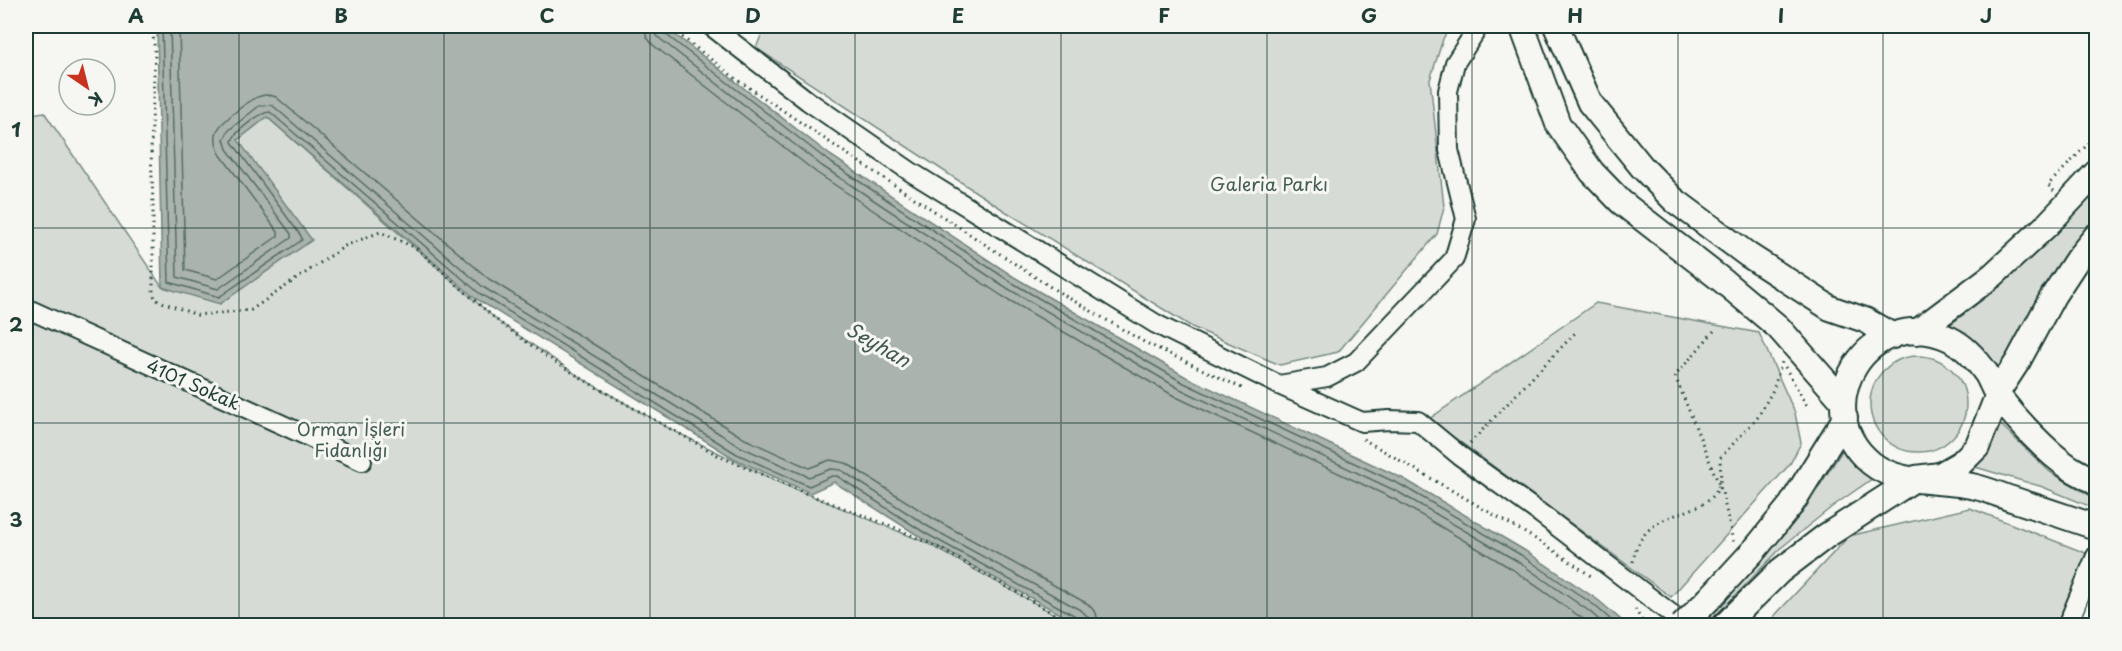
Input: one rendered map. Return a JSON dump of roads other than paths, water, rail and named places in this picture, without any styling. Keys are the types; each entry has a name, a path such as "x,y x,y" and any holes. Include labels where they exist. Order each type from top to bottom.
{"main road":[{"path":"1522,26 1558,124 1592,172 1621,202 1724,281 1778,327 1844,410"},
{"path":"1556,26 1590,103 1623,146 1674,200 1748,255 1830,308 1865,320 1893,336"},
{"path":"1917,332 1993,275 2047,225 2097,173"},
{"path":"1727,623 1780,572 1826,536 1916,478 1940,475 1961,464 1977,447 1988,424 1997,396 2053,296 2078,258 2097,236"},
{"path":"2094,481 2069,467 2044,446 1997,396 1986,373 1971,354 1951,339 1927,331 1902,332 1878,341 1859,357 1848,377 1844,410 1846,426 1855,446 1872,464 1893,475 1976,487 2097,527"},
{"path":"1682,626 1739,567 1791,505 1844,410"}],"street":[{"path":"711,26 808,100 911,172 1156,324 1279,385 1362,422 1418,421 1459,455 1541,514 1686,626"},
{"path":"1279,385 1327,377 1356,362 1454,259 1466,219 1449,150 1448,90 1455,63 1479,26"},
{"name":"4101 Sokak","path":"26,308 362,461"},
{"path":"2067,626 2090,589 2097,556"},
{"path":"2088,626 2097,606"}],"water":[{"name":"Seyhan","path":"157,26 664,26 830,155 1014,277 1186,377 1404,479 1524,550 1598,600 1627,625 1080,625 922,538 834,482 810,493 735,459 475,298 267,117 238,140 312,240 220,304 162,287"}],"park label":[{"name":"Galeria Parkı","path":"1269,185"},
{"name":"Orman İşleri Fidanlığı","path":"351,440"}]}
